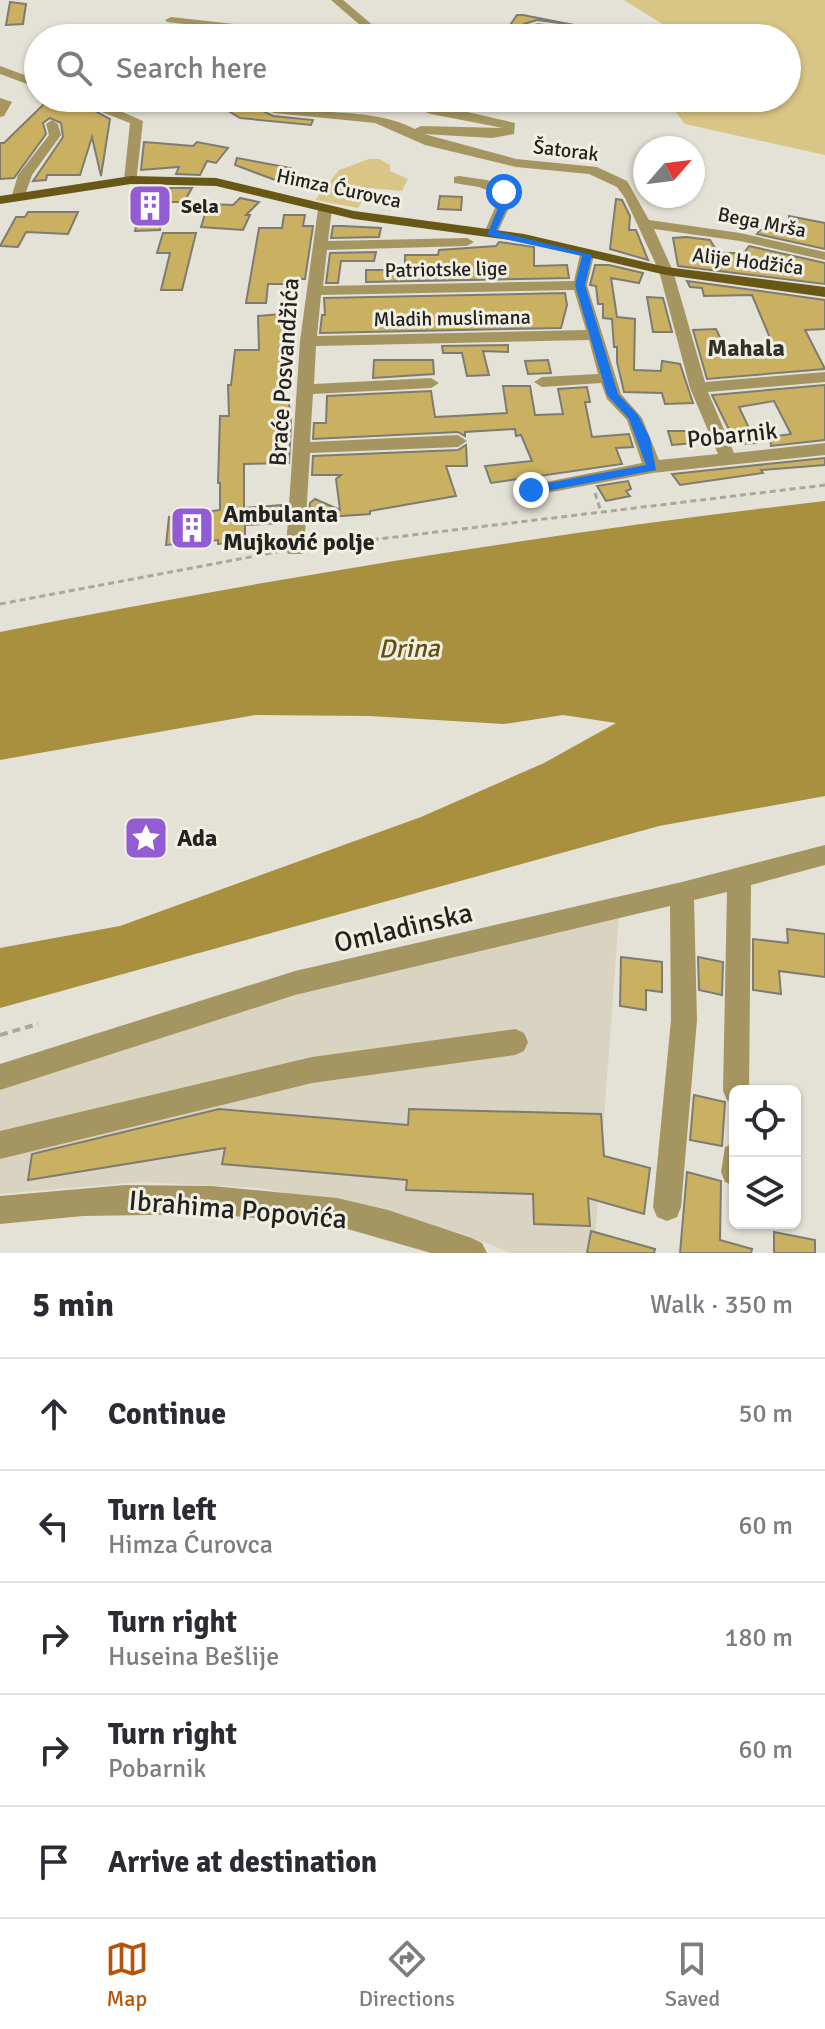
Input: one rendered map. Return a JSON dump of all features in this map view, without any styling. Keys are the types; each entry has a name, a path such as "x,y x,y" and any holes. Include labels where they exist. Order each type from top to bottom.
{"main road":[{"name":"Himza Ćurovca","path":"0,200 131,180 216,182 325,209 491,233 666,271"},
{"name":"Alije Hodžića","path":"666,271 825,292"}],"street":[{"path":"336,0 365,24"},
{"path":"171,20 207,24"},
{"path":"0,70 24,79"},
{"path":"0,102 6,102 0,113"},
{"path":"114,112 137,121 131,180"},
{"name":"Šatorak","path":"305,112 377,119 430,142 528,165 592,170 622,184 632,197 666,271 698,388 728,458"},
{"path":"409,132 492,134 510,131 511,126 440,112"},
{"path":"19,195 25,175 55,135 52,124"},
{"path":"528,165 583,155"},
{"path":"567,167 609,164"},
{"path":"459,180 482,183 504,192 505,201 491,233"},
{"name":"Braće Posvandžića","path":"295,549 308,341 325,209"},
{"name":"Bega Mrša","path":"643,223 740,237 825,256"},
{"name":"Braće Posvandžića","path":"319,246 467,242"},
{"path":"587,255 580,285 613,395 634,418 644,438 652,467"},
{"name":"Patriotske lige","path":"314,291 580,285"},
{"name":"Mladih muslimana","path":"308,341 596,335"},
{"path":"698,388 825,377"},
{"path":"542,382 608,378"},
{"path":"307,389 431,383"},
{"path":"303,448 458,441"},
{"name":"Pobarnik","path":"531,490 598,480 652,467 825,449"},
{"name":"Omladinska","path":"0,1077 295,983 682,893 825,855"},
{"path":"736,1085 739,878"},
{"path":"667,1207 684,1020 682,893"},
{"path":"0,1145 312,1070 515,1042"},
{"name":"Ibrahima Popovića","path":"0,1210 98,1199 206,1201 339,1213 438,1247 472,1253"}],"path":[{"path":"598,480 594,489 601,512"},
{"path":"0,604 295,549 825,485"},
{"path":"0,1035 38,1024"}],"shaded area":[{"path":"624,0 825,0 825,155 685,124 676,112 801,112 801,24 663,24"},
{"path":"369,159 379,159 390,165 390,171 408,179 402,191 370,188 358,208 315,200 339,170"},
{"path":"619,916 594,1253 512,1253 460,1233 353,1206 260,1188 140,1182 0,1194 0,1087 231,1004"}],"water":[{"name":"Drina","path":"825,501 825,796 659,826 0,1008 0,948 120,926 421,817 544,763 616,723 563,715 504,724 369,716 255,715 0,760 0,632 411,558 618,527"}],"building":[{"path":"10,2 26,4 23,24 6,25"},
{"path":"517,15 523,15 569,24 537,20 511,24"},
{"path":"36,112 97,112 110,119 101,176 92,137 80,175 47,175 46,180 33,181 63,137 61,123 50,118 43,123 46,134 14,178 0,179 0,143 4,143"},
{"path":"230,112 265,112 273,116 313,120 311,125 240,118"},
{"path":"144,142 193,146 197,142 228,148 216,163 207,161 200,175 176,174 179,167 141,170"},
{"path":"237,158 290,168 278,181 235,165"},
{"path":"170,188 192,188 184,202 165,202"},
{"path":"440,196 462,197 461,210 438,209"},
{"path":"240,198 259,202 246,215 250,215 243,230 201,227 208,204 233,205"},
{"path":"160,199 160,230 135,231 142,200"},
{"path":"616,199 622,200 630,216 629,230 636,230 648,260 610,249"},
{"path":"28,212 78,212 68,234 26,232 18,247 0,246 16,217 25,217"},
{"path":"284,215 305,215 303,226 313,226 305,279 296,279 295,284 268,284 266,303 246,303 259,228 282,228"},
{"path":"789,216 825,223 825,249 757,234 760,230 789,228"},
{"path":"333,226 381,228 379,237 331,238"},
{"path":"163,233 196,233 182,290 161,290 170,253 157,253"},
{"path":"673,238 710,240 718,253 744,253 749,246 825,263 825,284 678,266"},
{"path":"499,242 534,247 534,266 567,265 569,278 366,282 366,270 405,270 405,255 438,255 439,250 496,246"},
{"path":"376,252 374,261 341,261 338,283 326,283 330,253"},
{"path":"595,265 643,273 639,283 611,278 617,317 635,319 634,370 661,371 662,361 680,364 693,403 665,404 662,393 624,392 617,347 614,347 612,319 603,318 603,304 598,304 596,286 590,285"},
{"path":"687,281 825,300 825,329 805,330 825,369 707,379 693,330 716,329 725,348 773,345 752,295 704,296 702,288 690,287"},
{"path":"565,293 567,305 561,328 320,333 322,315 325,315 324,298"},
{"path":"647,297 663,298 672,332 653,332"},
{"path":"282,314 284,337 283,347 279,347 284,403 289,403 291,423 289,463 244,464 244,508 281,505 282,523 245,525 245,542 218,544 218,540 166,545 169,517 220,510 220,416 229,416 228,385 231,385 235,350 259,350 258,316"},
{"path":"508,345 508,352 483,351 489,375 467,376 462,353 443,353 442,346"},
{"path":"374,360 433,360 434,374 373,378"},
{"path":"548,360 551,373 528,374 525,361"},
{"path":"825,385 825,440 771,446 770,437 791,434 774,401 739,407 756,443 736,444 712,395"},
{"path":"503,386 530,386 535,415 563,414 558,389 587,387 590,402 585,402 592,437 629,434 633,447 616,448 622,464 491,483 485,466 532,461 521,435 516,436 515,429 465,432 465,436 458,432 313,439 314,423 326,423 327,396 431,391 435,417 507,413"},
{"path":"668,431 689,431 693,443 672,445"},
{"path":"466,445 467,466 446,466 456,496 370,511 370,514 327,517 323,521 309,514 310,503 315,499 340,510 336,479 341,475 312,475 313,456 458,450"},
{"path":"825,458 825,465 761,470 763,473 680,485 672,474"},
{"path":"628,481 631,489 626,491 630,496 606,501 597,486"},
{"path":"787,929 825,934 825,977 779,971 781,994 753,990 753,939 788,943"},
{"path":"621,957 662,962 662,992 646,990 646,1010 620,1006"},
{"path":"698,957 723,962 722,995 699,990"},
{"path":"694,1095 725,1102 722,1146 690,1140"},
{"path":"219,1109 408,1125 409,1109 601,1114 604,1156 650,1168 644,1214 588,1198 590,1226 534,1224 533,1194 406,1190 407,1180 222,1164 225,1148 28,1180 32,1154"},
{"path":"687,1172 721,1181 720,1240 752,1249 751,1253 680,1253"},
{"path":"591,1231 655,1249 654,1253 587,1253"},
{"path":"774,1232 815,1240 815,1253 774,1253"}],"place":[{"name":"Sela","path":"150,206"},
{"name":"Ambulanta Mujković polje","path":"192,528"},
{"name":"Ada","path":"146,838"}],"district":[{"name":"Mahala","path":"746,348"}],"route":[{"path":"504,192 505,201 491,233 524,238 587,255 580,285 613,395 634,418 644,438 652,467 598,480 531,490"}]}
